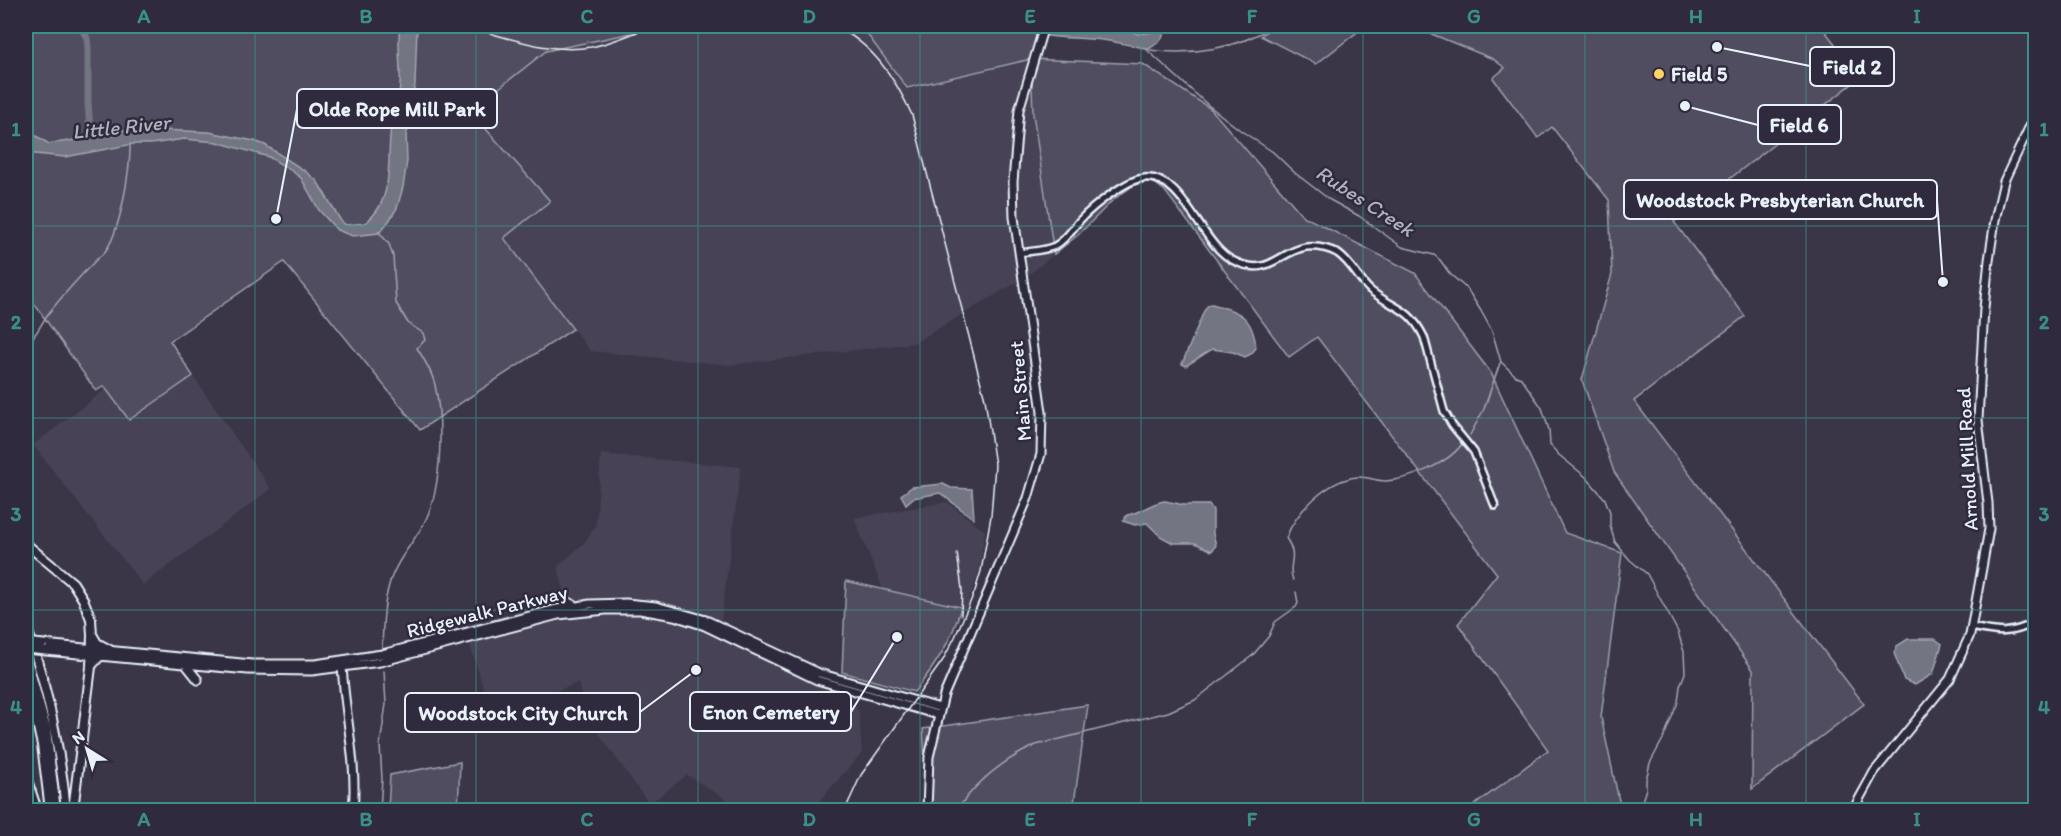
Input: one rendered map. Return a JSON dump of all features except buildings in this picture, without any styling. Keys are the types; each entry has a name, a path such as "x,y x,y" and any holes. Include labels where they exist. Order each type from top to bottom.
{"highway":[{"path":"26,544 73,583 87,606 92,635 91,667 73,810"},
{"path":"26,626 45,686 58,747 66,810"},
{"path":"91,667 99,657 107,653 92,635"},
{"path":"26,656 46,729 56,810"},
{"path":"26,675 42,745 50,810"},
{"path":"45,686 61,810"},
{"path":"26,777 37,810"}],"main road":[{"name":"Main Street","path":"927,810 929,757 939,712 956,664 1028,498 1041,454 1042,412 1013,204 1014,151 1019,110 1044,26"},
{"name":"Arnold Mill Road","path":"1853,810 1874,772 1950,679 1964,651 1971,627 1989,529 1988,498 1978,420 1989,260 2004,182 2036,113"},
{"path":"560,598 576,605"},
{"name":"Ridgewalk Parkway","path":"107,653 263,664 342,665 576,605 626,603 656,606 687,614 723,627 819,673 939,712"},
{"name":"Ridgewalk Parkway","path":"26,642 45,647 107,653 186,665 274,672 386,660 558,615 606,610 640,610 665,614 705,626 817,680 939,712"},
{"name":"Ridgewalk Parkway","path":"26,649 45,647"},
{"path":"186,665 198,680"},
{"path":"342,665 354,791 353,810"}],"street":[{"path":"1019,253 1053,247 1065,238 1091,210 1132,181 1146,178 1161,181 1173,189 1217,249 1236,262 1251,266 1264,266 1305,247 1333,251 1344,259 1371,291 1405,311 1419,326 1447,418 1474,452 1495,506"},
{"path":"1971,627 2004,633 2036,622"}],"shaded area":[{"path":"26,26 665,26 546,51 470,111 550,201 504,238 573,329 420,430 284,262 170,341 193,376 129,420 104,386 96,391 26,292"},
{"path":"665,26 861,26 907,88 1031,59 1033,114 1054,254 1026,277 914,343 730,365 590,351 477,202 463,103 530,54"},
{"path":"861,26 1043,26 1031,59 907,88"},
{"path":"1273,26 1365,26 1316,64 1261,36"},
{"path":"1412,26 1821,26 1861,77 1674,222 1745,316 1634,401 1864,704 1752,789 1753,670 1614,472 1582,380 1612,274 1609,200 1552,127 1538,138 1493,78 1505,68 1493,59"},
{"path":"1031,59 1143,64 1211,109 1303,216 1415,273 1491,373 1565,533 1622,553 1601,717 1621,810 1468,810 1548,750 1458,624 1497,574 1317,337 1289,357 1165,191 1152,181 1134,185 1113,200 1078,235 1054,254 1033,114"},
{"path":"193,376 271,489 143,585 33,445 106,389 130,420"},
{"path":"601,454 741,467 719,636 762,659 848,698 859,712 862,753 811,810 743,810 687,775 649,804 587,717 578,683 508,709 485,693 464,626 566,599 558,566 584,543 596,525"},
{"path":"947,502 985,531 979,571 965,611 961,607 883,589 854,518"},
{"path":"846,581 961,607 958,619 942,652 914,692 842,672"},
{"path":"1088,705 1073,810 928,810 923,729"},
{"path":"460,762 458,810 388,810 390,775"}],"water":[{"path":"400,26 417,26 415,84 410,125 406,135 407,161 403,187 397,208 379,233 353,236 337,230 319,210 301,178 289,169 269,157 217,142 184,139 133,144 65,157 26,153 26,127 49,144 88,138 94,133 133,129 209,132 254,141 265,145 317,181 341,221 346,225 366,223 383,200 388,179 391,127 400,86"},
{"path":"1014,26 1102,26 1126,29 1138,34 1153,32 1160,26 1169,26 1160,41 1149,49 1102,40 1031,33"},
{"path":"1212,304 1237,313 1248,322 1256,348 1245,357 1233,352 1212,349 1186,366 1182,364 1204,311 1208,305"},
{"path":"943,484 951,488 972,489 974,519 940,493 913,498 906,504 901,495 912,487"},
{"path":"1165,501 1184,505 1209,505 1213,510 1213,534 1216,545 1212,551 1195,543 1173,543 1160,536 1147,523 1135,525 1123,521 1127,515"},
{"path":"1908,639 1935,639 1942,644 1933,674 1915,685 1904,680 1894,653 1897,646"}],"waterway":[{"path":"80,26 87,38 88,48 91,144"},
{"name":"Little River","path":"1150,50 1182,52 1230,45 1260,34 1273,26"},
{"name":"Rubes Creek","path":"1146,49 1208,105 1273,152 1295,173 1330,200 1359,216 1402,247 1434,255 1440,260 1450,274 1467,289 1481,311 1492,331 1501,362 1521,378 1542,408 1549,430 1550,445 1586,477 1605,499 1610,512 1610,526 1615,542 1630,560 1647,574 1678,632 1684,652 1685,673 1680,686 1678,702 1663,739 1650,763 1646,789 1639,810"},
{"path":"26,344 60,299 106,250 118,222 122,205 130,144"},
{"path":"378,231 389,244 393,256 396,303 408,323 423,333 425,340 417,348 430,370 435,385 440,433 438,470 432,503 427,517 392,576 384,609 382,649"},
{"path":"1470,435 1484,409 1500,363"},
{"path":"1293,580 1291,574 1293,556 1286,538 1297,518 1324,490 1346,479 1357,477 1385,481 1405,478 1438,464 1462,444"},
{"path":"957,810 992,772 1013,757 1036,745 1168,712 1195,700 1253,655 1269,636 1275,622 1296,607 1298,603 1296,592"},
{"path":"380,810 382,779 380,745 386,704 384,671"}],"railway":[{"path":"455,26 538,46 564,49 599,45 652,26"},
{"path":"834,26 860,42 881,63 898,88 912,115 985,399 995,465 991,516 975,591 943,660 861,775 845,810"},
{"path":"957,553 962,589 961,615"}],"place":[{"name":"Field 2","path":"1717,47"},
{"name":"Field 5","path":"1659,74"},
{"name":"Field 6","path":"1685,106"},
{"name":"Olde Rope Mill Park","path":"276,219"},
{"name":"Woodstock Presbyterian Church","path":"1943,282"},
{"name":"Enon Cemetery","path":"897,637"},
{"name":"Woodstock City Church","path":"696,670"}]}
